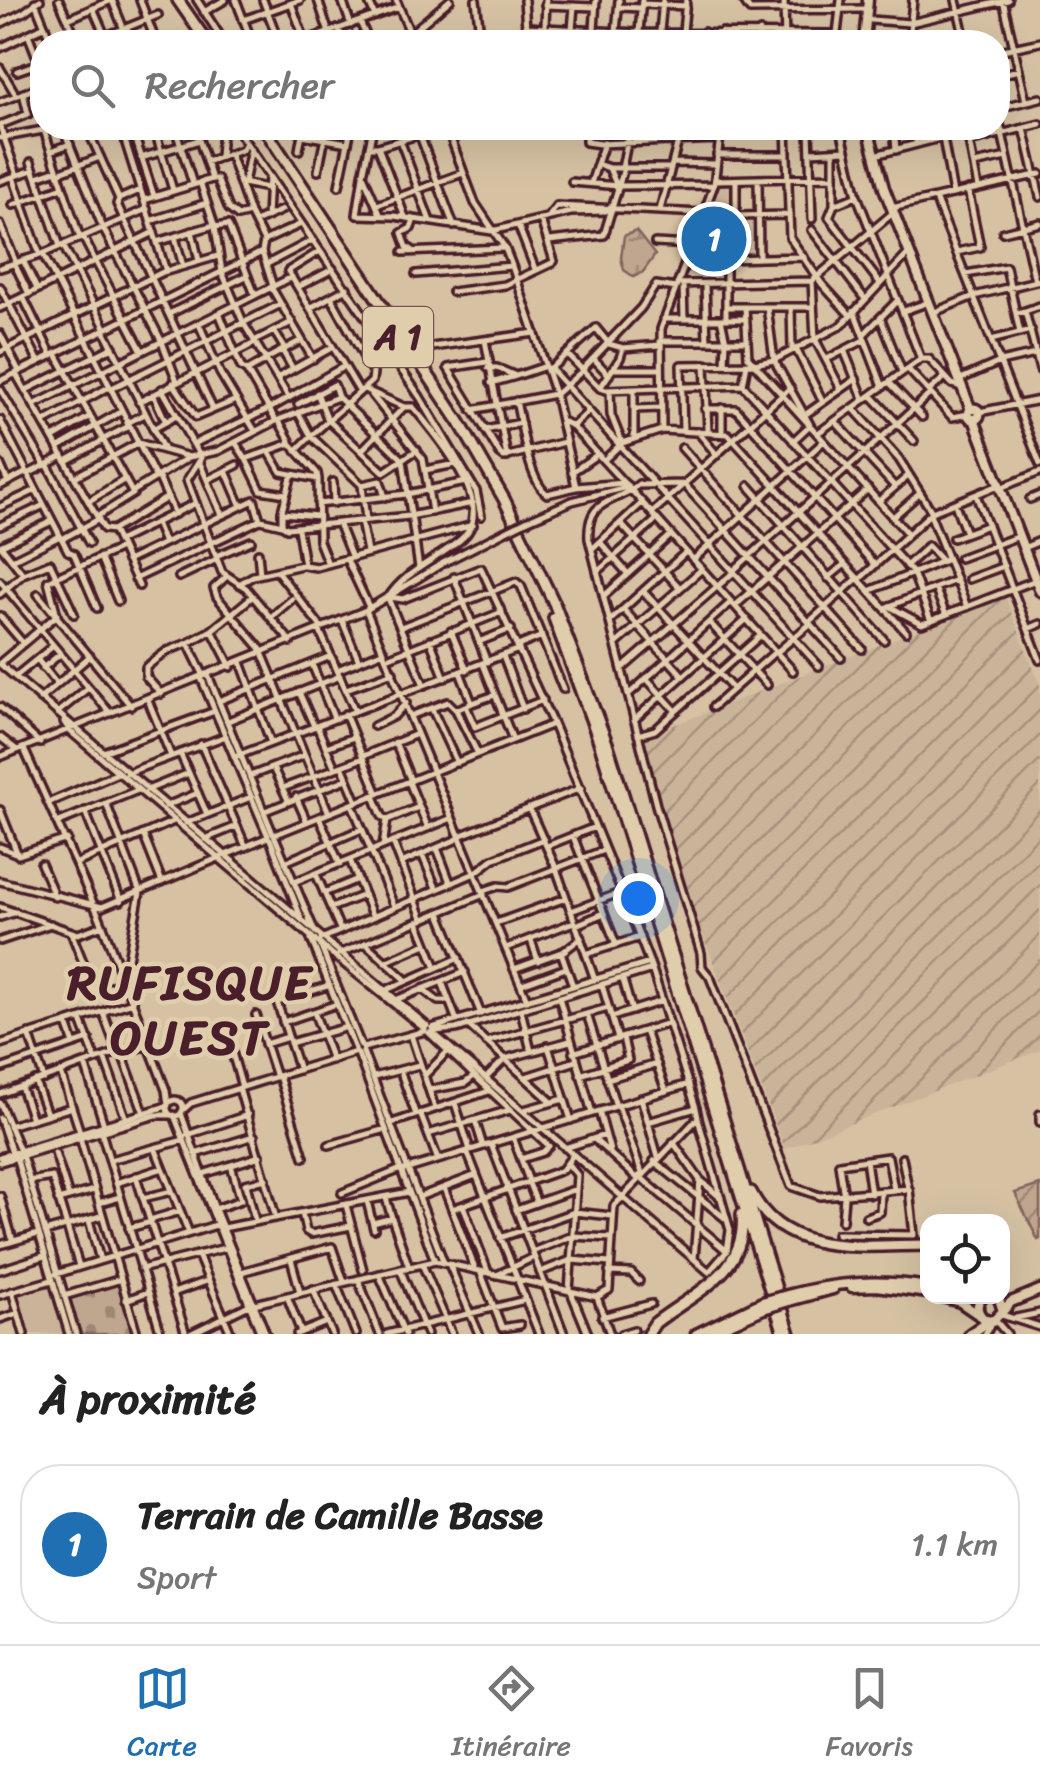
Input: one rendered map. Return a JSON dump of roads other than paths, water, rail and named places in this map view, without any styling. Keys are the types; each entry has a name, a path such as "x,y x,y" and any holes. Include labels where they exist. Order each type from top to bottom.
{"highway":[{"path":"175,0 195,30"},
{"name":"A 1","path":"268,140 440,391 493,479 536,564 592,697 787,1334"},
{"name":"A 1","path":"268,140 436,394 490,484 534,572 584,697 787,1334"},
{"path":"736,1159 762,1210 788,1232 834,1245 920,1245"},
{"path":"648,1334 655,1323 712,1284 732,1262 743,1228 734,1172"},
{"path":"970,1334 997,1318"}],"main road":[{"path":"868,30 869,3"},
{"path":"867,30 869,3"},
{"path":"870,140 877,168 937,310 1028,546 1040,591"},
{"path":"872,140 910,252 963,383"},
{"path":"1002,485 1038,578"},
{"path":"696,1334 763,1306 854,1282 920,1289"},
{"path":"1010,1294 1040,1288"},
{"path":"997,1318 1012,1302 1040,1288"},
{"path":"963,1304 979,1315 997,1318"},
{"path":"978,1304 979,1315"},
{"path":"997,1318 999,1304"},
{"path":"707,1334 763,1306"}],"street":[{"path":"60,0 73,30"},
{"path":"68,20 122,0"},
{"path":"140,0 151,30"},
{"path":"197,0 216,30"},
{"path":"204,12 226,0"},
{"path":"236,0 246,30"},
{"path":"263,0 274,30"},
{"path":"243,20 300,0"},
{"path":"318,0 329,30"},
{"path":"342,0 351,25"},
{"path":"368,0 375,16"},
{"path":"415,30 450,0"},
{"path":"476,0 480,30"},
{"path":"524,0 527,27 572,30 594,30 596,4 545,3 542,21 548,28"},
{"path":"743,0 746,8 760,10 840,8 869,3"},
{"path":"760,0 760,10"},
{"path":"784,0 784,30"},
{"path":"807,9 808,0"},
{"path":"837,30 841,0"},
{"path":"910,30 912,0"},
{"path":"956,0 964,30"},
{"path":"870,20 910,23 1005,0 1026,102"},
{"path":"0,24 38,1 46,30"},
{"path":"113,1 123,28"},
{"path":"290,2 300,30"},
{"path":"660,30 663,2"},
{"path":"617,30 619,3 663,2 686,3 683,30"},
{"path":"336,30 398,4 408,30"},
{"path":"639,30 642,4"},
{"path":"572,30 574,6"},
{"path":"93,8 102,30"},
{"path":"118,30 158,16"},
{"path":"360,22 364,30"},
{"path":"36,30 45,26"},
{"path":"0,48 28,34 30,39"},
{"path":"1010,49 1039,42 1040,53"},
{"path":"0,68 28,114 0,126 21,202 42,254 175,514"},
{"path":"17,71 30,69"},
{"path":"1010,73 1019,70"},
{"path":"0,102 30,90"},
{"path":"1010,108 1040,98"},
{"path":"1010,132 1040,124"},
{"path":"1024,128 1038,174 1040,198"},
{"path":"2,138 30,133"},
{"path":"47,140 82,237 142,351"},
{"path":"68,140 103,228 162,342 175,382 194,416 236,400"},
{"path":"93,140 134,241 213,409"},
{"path":"125,140 166,271"},
{"path":"136,140 154,196"},
{"path":"158,140 173,190"},
{"path":"178,140 206,202 222,272 244,324 299,409 311,436 362,485 367,554"},
{"path":"141,158 198,140 212,179"},
{"path":"220,157 221,140"},
{"path":"244,140 457,459 476,491 480,516"},
{"path":"299,150 301,140"},
{"path":"318,171 324,140"},
{"path":"334,140 348,143"},
{"path":"339,186 349,140"},
{"path":"370,140 355,214 414,218 492,231 571,212 611,207 702,212"},
{"path":"369,146 400,140 430,221"},
{"path":"421,140 454,226"},
{"path":"451,140 475,203 505,248 512,266 548,368 576,486"},
{"path":"591,183 607,140"},
{"path":"550,241 604,235 630,140 707,140"},
{"path":"662,430 660,343 664,320 714,182 719,140"},
{"path":"786,140 790,238 815,278 852,314 886,384 922,417"},
{"path":"809,140 812,220"},
{"path":"843,140 856,196 921,359"},
{"path":"895,140 896,150"},
{"path":"915,140 916,144"},
{"path":"878,154 934,140"},
{"path":"943,140 953,194"},
{"path":"973,140 979,188"},
{"path":"937,310 974,296 1037,281 1003,140"},
{"path":"660,210 675,141"},
{"path":"51,151 70,144"},
{"path":"206,162 248,146"},
{"path":"242,183 248,146"},
{"path":"378,147 405,217"},
{"path":"810,152 846,150"},
{"path":"0,154 8,152"},
{"path":"834,152 834,204 829,217 880,283"},
{"path":"230,154 264,242 262,252 272,287 313,358"},
{"path":"717,155 787,154"},
{"path":"0,181 33,170 78,167 100,157"},
{"path":"974,164 1007,157"},
{"path":"600,165 623,168 715,164"},
{"path":"609,168 618,186"},
{"path":"33,170 61,246 163,448"},
{"path":"572,182 665,187 810,178 851,171"},
{"path":"376,205 464,173"},
{"path":"472,410 555,394 610,344 656,285 815,278 895,209 1038,174"},
{"path":"363,175 380,215"},
{"path":"267,217 269,176"},
{"path":"144,200 218,178 234,213 250,213"},
{"path":"758,179 759,258"},
{"path":"736,180 736,259"},
{"path":"242,183 267,188"},
{"path":"13,205 63,187"},
{"path":"119,200 140,190"},
{"path":"957,252 980,248 968,190"},
{"path":"150,221 223,194"},
{"path":"834,204 856,196"},
{"path":"935,198 1036,444 1040,464"},
{"path":"266,206 294,212"},
{"path":"0,268 147,208"},
{"path":"254,222 282,210"},
{"path":"736,216 788,215"},
{"path":"414,218 411,228 402,233 408,248 416,252"},
{"path":"452,292 517,281 554,261 540,219"},
{"path":"0,224 37,290"},
{"path":"157,242 228,224 255,296"},
{"path":"264,242 301,224"},
{"path":"1003,232 1040,224"},
{"path":"518,225 535,269"},
{"path":"812,230 865,300"},
{"path":"0,308 154,232"},
{"path":"192,232 199,262"},
{"path":"174,237 183,266"},
{"path":"266,265 314,240"},
{"path":"656,244 692,245"},
{"path":"403,252 505,248"},
{"path":"320,251 289,268 342,368 362,390 413,408 456,464 473,503 472,526 461,540 400,583 389,598"},
{"path":"89,542 0,385 38,362 262,252"},
{"path":"682,430 681,365 774,360 842,325 910,252"},
{"path":"0,352 166,271 218,256"},
{"path":"685,260 804,257"},
{"path":"726,259 726,364"},
{"path":"12,560 81,528 134,494 42,332 26,295 18,262"},
{"path":"416,274 512,266"},
{"path":"966,274 1005,266 1020,333"},
{"path":"298,287 333,269"},
{"path":"171,313 246,276"},
{"path":"34,405 292,277"},
{"path":"815,278 815,339 841,390"},
{"path":"705,284 707,341"},
{"path":"679,285 684,319"},
{"path":"0,287 38,362"},
{"path":"310,308 346,288"},
{"path":"296,451 345,402 370,385 373,373 331,297"},
{"path":"826,360 864,338 898,300"},
{"path":"903,312 929,302"},
{"path":"44,422 281,304"},
{"path":"1016,313 1040,306"},
{"path":"726,307 812,307"},
{"path":"745,307 750,364 908,534"},
{"path":"767,307 774,360 810,425"},
{"path":"791,307 794,350 823,402"},
{"path":"1026,311 1040,370"},
{"path":"219,314 241,368 290,443 317,473 318,526 328,564"},
{"path":"664,320 746,319"},
{"path":"881,319 905,371 952,417 1040,400"},
{"path":"139,402 292,322"},
{"path":"199,324 215,362 256,432"},
{"path":"491,383 548,368 596,328 610,344 622,348 747,341"},
{"path":"991,340 1031,330"},
{"path":"274,331 293,370"},
{"path":"432,346 535,333"},
{"path":"0,334 26,390 104,529 113,530 168,497"},
{"path":"246,371 302,340"},
{"path":"484,340 506,457"},
{"path":"26,390 113,346"},
{"path":"278,378 333,347"},
{"path":"600,388 622,348"},
{"path":"844,350 864,400"},
{"path":"567,354 600,388 610,390 743,385"},
{"path":"818,434 921,359 929,359 945,377 963,383 1000,362 1038,354"},
{"path":"594,360 611,372 660,368"},
{"path":"705,364 708,431"},
{"path":"743,385 750,364"},
{"path":"516,376 488,365 448,368 500,454 528,454 566,442"},
{"path":"192,444 270,409 342,368"},
{"path":"548,368 819,666"},
{"path":"622,669 734,572 945,377"},
{"path":"806,414 856,379"},
{"path":"318,382 319,402 328,420 386,472 416,450"},
{"path":"743,385 912,573 931,621"},
{"path":"75,477 138,443 200,458 278,421 334,386 338,397 403,460 419,568"},
{"path":"597,572 635,539 668,499 790,388"},
{"path":"162,389 200,458 222,515"},
{"path":"634,389 634,438"},
{"path":"610,390 612,420 621,444"},
{"path":"152,394 166,422"},
{"path":"372,395 423,459 432,512"},
{"path":"871,395 914,441"},
{"path":"299,409 338,397"},
{"path":"516,401 528,454 544,493 576,486 628,487"},
{"path":"362,450 404,407"},
{"path":"634,409 662,408"},
{"path":"706,408 736,410 875,565"},
{"path":"722,408 722,432"},
{"path":"853,408 920,493 967,607"},
{"path":"58,447 122,411"},
{"path":"572,426 589,411"},
{"path":"0,486 102,440 145,414"},
{"path":"153,429 177,416"},
{"path":"53,438 89,417"},
{"path":"0,420 61,538 80,566 97,608"},
{"path":"835,420 895,487"},
{"path":"484,430 521,422"},
{"path":"562,422 572,426 604,460 794,671"},
{"path":"793,441 810,425"},
{"path":"604,460 621,444 662,430 722,432 734,440 906,632"},
{"path":"698,432 717,455"},
{"path":"235,442 261,490 286,494"},
{"path":"694,560 824,442"},
{"path":"246,459 290,443"},
{"path":"682,448 862,649"},
{"path":"270,453 281,472 318,479"},
{"path":"572,472 598,454"},
{"path":"132,492 190,457"},
{"path":"200,458 187,480 226,577 253,596 291,642"},
{"path":"425,470 456,464"},
{"path":"0,465 8,482"},
{"path":"209,479 236,465"},
{"path":"226,470 241,506"},
{"path":"713,707 931,513 1040,472"},
{"path":"282,525 292,474"},
{"path":"878,501 909,475"},
{"path":"89,500 125,479"},
{"path":"362,485 380,480 385,497"},
{"path":"333,482 334,503"},
{"path":"318,504 429,491 466,482"},
{"path":"0,757 368,609 444,563 572,501 639,484 684,484 841,658"},
{"path":"748,486 884,640"},
{"path":"628,487 599,506 589,526 597,572 638,735 702,952 702,966 710,977 788,1183 814,1195 881,1194 908,1188"},
{"path":"628,695 868,489"},
{"path":"0,508 36,490"},
{"path":"893,517 920,493"},
{"path":"976,495 1040,660"},
{"path":"1030,499 1040,496"},
{"path":"128,561 256,501 260,520"},
{"path":"592,549 642,502"},
{"path":"56,615 48,581 100,557 196,503"},
{"path":"113,530 137,582 212,540 260,520 298,529 410,516 473,503"},
{"path":"0,526 44,505"},
{"path":"956,506 966,533"},
{"path":"282,513 318,516"},
{"path":"23,574 0,545 52,521"},
{"path":"620,522 680,588"},
{"path":"156,523 164,543"},
{"path":"338,523 417,734 521,984 531,1051"},
{"path":"953,538 988,524"},
{"path":"239,584 244,578 260,574 328,564 472,526"},
{"path":"298,529 304,565"},
{"path":"605,595 671,535"},
{"path":"960,558 1019,536"},
{"path":"179,576 251,541"},
{"path":"1028,546 1040,541"},
{"path":"600,542 628,574"},
{"path":"906,566 928,546 945,560"},
{"path":"258,552 260,574"},
{"path":"610,620 686,552"},
{"path":"100,557 118,601"},
{"path":"869,590 945,560"},
{"path":"3,591 23,574 50,563 74,614"},
{"path":"828,578 845,564"},
{"path":"969,579 1004,566"},
{"path":"73,730 205,839 317,939 487,1077 709,1272 727,1250 730,1230 696,1108 640,937 543,700 502,612 480,567 403,599 389,598"},
{"path":"616,644 702,569"},
{"path":"276,571 321,629 354,711"},
{"path":"226,577 214,588 217,597 262,654 328,814"},
{"path":"454,577 513,740"},
{"path":"887,607 922,624 1038,578"},
{"path":"887,607 956,580"},
{"path":"0,581 3,591 111,714"},
{"path":"401,627 518,583 562,689"},
{"path":"935,588 946,615"},
{"path":"643,591 732,689"},
{"path":"38,594 131,706"},
{"path":"161,694 146,677 146,667 168,651 212,630 253,596"},
{"path":"389,598 424,685"},
{"path":"271,617 292,599"},
{"path":"623,610 683,676"},
{"path":"103,752 160,730 259,709 320,684 359,661 410,648 502,612"},
{"path":"56,615 0,663 138,790 305,925 317,939 435,1261"},
{"path":"1,619 23,643"},
{"path":"634,720 747,619"},
{"path":"342,620 359,661"},
{"path":"709,622 767,686"},
{"path":"1028,629 1040,624"},
{"path":"212,630 231,666"},
{"path":"480,642 510,630"},
{"path":"451,631 475,727"},
{"path":"638,735 655,730 761,635"},
{"path":"238,756 503,656 542,636"},
{"path":"430,640 445,678"},
{"path":"188,643 219,701 221,716"},
{"path":"15,678 54,646"},
{"path":"44,668 60,654"},
{"path":"40,699 90,656"},
{"path":"219,701 331,656"},
{"path":"503,656 523,709"},
{"path":"36,660 57,684"},
{"path":"241,662 271,743"},
{"path":"312,664 334,718"},
{"path":"346,689 393,672"},
{"path":"205,677 317,939 337,1004 359,1050"},
{"path":"646,678 676,711"},
{"path":"58,714 88,688"},
{"path":"299,692 326,747 348,779 362,829 394,906"},
{"path":"456,710 496,695"},
{"path":"148,700 171,756"},
{"path":"467,732 543,700"},
{"path":"410,716 448,702 478,754"},
{"path":"374,726 394,716 406,703"},
{"path":"0,707 40,742"},
{"path":"432,709 456,763"},
{"path":"345,714 382,816 387,820"},
{"path":"0,882 96,908 121,901 246,846 553,724"},
{"path":"127,773 227,733"},
{"path":"283,788 417,734"},
{"path":"0,737 21,750 60,822 133,1002 166,1090 168,1106 177,1114"},
{"path":"326,747 354,737"},
{"path":"395,742 428,828"},
{"path":"202,744 246,846"},
{"path":"180,752 207,814"},
{"path":"238,756 294,882 305,925"},
{"path":"250,776 302,756"},
{"path":"273,768 288,800"},
{"path":"50,802 118,772"},
{"path":"147,790 189,773"},
{"path":"265,810 348,779"},
{"path":"401,863 580,788"},
{"path":"60,822 138,790"},
{"path":"186,823 252,792"},
{"path":"166,806 198,793"},
{"path":"296,798 307,822"},
{"path":"106,803 140,892 124,982"},
{"path":"387,820 419,807"},
{"path":"529,808 556,868 595,980"},
{"path":"0,810 16,853"},
{"path":"86,812 121,901"},
{"path":"319,817 340,864"},
{"path":"294,882 452,818"},
{"path":"383,846 387,820"},
{"path":"77,863 174,821"},
{"path":"205,839 236,826"},
{"path":"317,939 476,873 494,859 595,827"},
{"path":"285,862 362,829"},
{"path":"144,834 162,882"},
{"path":"573,836 616,944"},
{"path":"0,848 21,856 66,839"},
{"path":"392,842 436,967"},
{"path":"437,848 451,883"},
{"path":"324,963 498,886 508,888 604,850"},
{"path":"422,854 436,889"},
{"path":"350,860 372,915"},
{"path":"41,864 54,897"},
{"path":"316,874 340,929"},
{"path":"324,893 358,880"},
{"path":"571,912 622,892"},
{"path":"330,908 364,895"},
{"path":"496,923 566,898"},
{"path":"0,906 70,932 83,934 102,925"},
{"path":"0,917 16,912"},
{"path":"440,913 480,1014"},
{"path":"506,948 604,913"},
{"path":"0,941 54,923"},
{"path":"70,932 95,992 124,982"},
{"path":"586,954 640,937"},
{"path":"530,938 538,960"},
{"path":"514,969 561,952 581,938"},
{"path":"364,943 406,980"},
{"path":"386,962 426,944"},
{"path":"561,952 573,986"},
{"path":"383,992 459,958"},
{"path":"0,1160 103,1128 177,1114 191,1103 359,1050 457,1020 602,986 651,966"},
{"path":"429,1030 446,1032 573,986 651,966"},
{"path":"521,984 566,968"},
{"path":"426,971 432,984"},
{"path":"396,1000 464,972"},
{"path":"623,979 632,1010"},
{"path":"441,981 457,1020"},
{"path":"299,1070 277,1002 330,985"},
{"path":"580,1075 628,1060 602,986"},
{"path":"422,989 438,1001 449,1002"},
{"path":"383,992 429,1030 447,1052 549,1146"},
{"path":"556,995 580,1075 611,1155"},
{"path":"611,1017 662,1001"},
{"path":"0,1044 133,1002"},
{"path":"284,1022 337,1004"},
{"path":"486,1042 608,1008"},
{"path":"314,1012 332,1060"},
{"path":"102,1013 144,1114"},
{"path":"587,1014 640,1176"},
{"path":"256,1015 304,1157"},
{"path":"82,1020 96,1060"},
{"path":"574,1053 669,1023"},
{"path":"67,1024 74,1044"},
{"path":"468,1025 552,1102"},
{"path":"265,1044 346,1027"},
{"path":"645,1031 666,1091"},
{"path":"29,1034 44,1078"},
{"path":"411,1035 435,1108"},
{"path":"0,1069 88,1039"},
{"path":"487,1077 505,1059 570,1041"},
{"path":"229,1042 276,1218"},
{"path":"0,1094 119,1052 148,1046"},
{"path":"548,1046 571,1120"},
{"path":"424,1076 447,1052"},
{"path":"104,1057 126,1119"},
{"path":"525,1077 576,1062"},
{"path":"85,1064 161,1334"},
{"path":"608,1079 656,1064"},
{"path":"370,1079 419,1066"},
{"path":"400,1070 438,1160"},
{"path":"429,1090 466,1083 479,1071"},
{"path":"61,1072 137,1334"},
{"path":"36,1082 47,1114"},
{"path":"342,1192 688,1084"},
{"path":"21,1086 32,1119"},
{"path":"166,1090 178,1101 191,1103"},
{"path":"329,1145 490,1092"},
{"path":"501,1102 508,1096"},
{"path":"641,1098 656,1159 728,1221"},
{"path":"428,1134 564,1099"},
{"path":"103,1128 178,1101"},
{"path":"178,1101 177,1114 185,1137 252,1305"},
{"path":"0,1102 30,1182 44,1256 64,1296 72,1334"},
{"path":"456,1103 476,1175 540,1334"},
{"path":"6,1126 72,1107"},
{"path":"648,1122 696,1108"},
{"path":"1040,1114 1040,1122"},
{"path":"110,1160 248,1115"},
{"path":"0,1118 6,1126"},
{"path":"598,1298 608,1290 612,1216 620,1197 698,1118"},
{"path":"475,1120 483,1146"},
{"path":"565,1148 606,1135"},
{"path":"194,1154 254,1136"},
{"path":"185,1137 215,1209 225,1248 264,1334"},
{"path":"514,1137 537,1203"},
{"path":"521,1159 543,1152 553,1138"},
{"path":"594,1139 727,1250"},
{"path":"673,1142 700,1180 723,1200"},
{"path":"491,1144 564,1334"},
{"path":"155,1148 189,1233"},
{"path":"56,1153 70,1197"},
{"path":"17,1154 72,1334"},
{"path":"452,1209 562,1170 572,1155"},
{"path":"202,1174 260,1156"},
{"path":"842,1221 844,1196 838,1164 888,1157 894,1189"},
{"path":"837,1234 914,1235 902,1158"},
{"path":"866,1160 871,1194"},
{"path":"568,1164 577,1175 570,1291 588,1334"},
{"path":"215,1209 241,1200 231,1165"},
{"path":"116,1182 163,1168"},
{"path":"403,1170 479,1334"},
{"path":"30,1182 62,1173"},
{"path":"419,1198 476,1175"},
{"path":"136,1176 188,1334 206,1331 252,1305 435,1261 598,1298"},
{"path":"52,1177 79,1266"},
{"path":"237,1186 266,1179"},
{"path":"694,1259 700,1180"},
{"path":"246,1184 255,1221"},
{"path":"444,1188 502,1328 520,1324"},
{"path":"516,1210 576,1188"},
{"path":"58,1200 94,1190"},
{"path":"143,1198 172,1190"},
{"path":"0,1295 189,1233 409,1192"},
{"path":"866,1217 880,1212 881,1194"},
{"path":"0,1196 14,1241"},
{"path":"98,1204 120,1197"},
{"path":"386,1198 409,1266"},
{"path":"367,1202 373,1226 392,1218"},
{"path":"464,1204 489,1273"},
{"path":"346,1205 363,1270"},
{"path":"129,1228 180,1211"},
{"path":"500,1238 574,1212 612,1216"},
{"path":"302,1213 308,1233 351,1226"},
{"path":"0,1246 102,1216"},
{"path":"88,1220 100,1260"},
{"path":"328,1230 344,1282"},
{"path":"497,1275 572,1236 611,1238"},
{"path":"141,1269 225,1248"},
{"path":"241,1272 332,1248"},
{"path":"0,1270 44,1256"},
{"path":"198,1256 231,1334"},
{"path":"291,1259 300,1292"},
{"path":"540,1272 571,1260 610,1262"},
{"path":"422,1264 452,1334"},
{"path":"400,1268 427,1334"},
{"path":"609,1272 631,1273 639,1281"},
{"path":"379,1274 404,1332"},
{"path":"358,1279 384,1334 525,1300"},
{"path":"64,1296 120,1280"},
{"path":"172,1293 207,1281"},
{"path":"336,1284 356,1334"},
{"path":"313,1289 332,1334"},
{"path":"12,1291 24,1334"},
{"path":"126,1300 148,1292"},
{"path":"287,1296 299,1333 327,1322"},
{"path":"598,1298 610,1334"},
{"path":"602,1317 652,1304"},
{"path":"0,1319 18,1313"},
{"path":"997,1318 1005,1331 1013,1319 1040,1313"},
{"path":"997,1318 1040,1327"},
{"path":"985,1334 997,1318"},
{"path":"1028,1324 1037,1334"},
{"path":"621,1334 634,1330"}],"waterway":[{"path":"3,1117 14,1144"},
{"path":"21,1166 53,1273"},
{"path":"55,1279 72,1334"}],"place":[{"name":"Terrain de Camille Basse","path":"714,239"}],"district":[{"name":"RUFISQUE OUEST","path":"190,1010"}]}
